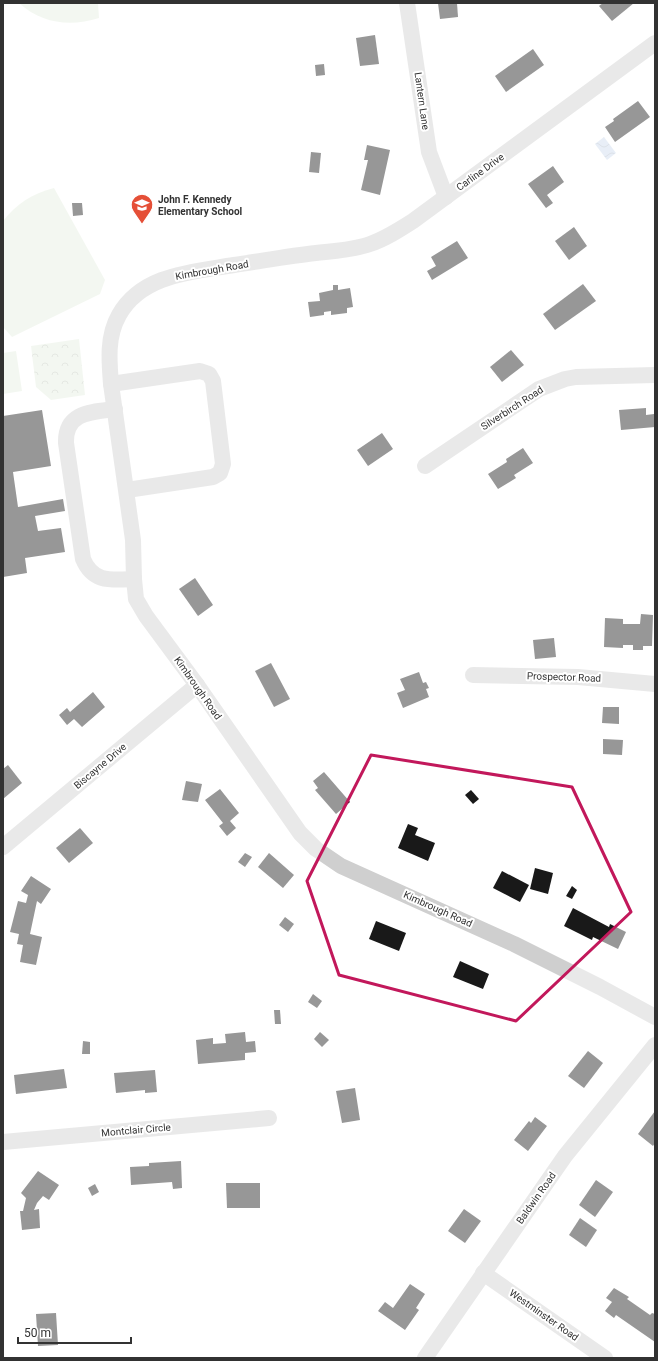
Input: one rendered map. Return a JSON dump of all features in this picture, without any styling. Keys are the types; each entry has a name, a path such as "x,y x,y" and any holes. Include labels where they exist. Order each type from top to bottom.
{"street":[{"name":"Lantern Lane","path":"407,3 429,152 446,197"},
{"name":"Carline Drive","path":"285,257 348,249 370,244 401,229 655,42"},
{"name":"Kimbrough Road","path":"285,257 180,274 159,281 139,293 123,309 112,330 110,345 111,384 134,540 134,592 138,602 146,616 197,684 291,821 305,838 328,858 348,869 514,944 600,987 655,1017"},
{"path":"111,384 200,371 209,374 213,382 223,464 220,472 213,477 127,490"},
{"name":"Silverbirch Road","path":"426,466 540,389 565,379 576,377 655,375"},
{"path":"115,409 89,413 76,418 67,429 66,443 83,559 85,564 96,576 114,580 134,579"},
{"name":"Prospector Road","path":"473,675 578,677 655,684"},
{"name":"Biscayne Drive","path":"3,847 197,684"},
{"name":"Baldwin Road","path":"425,1358 569,1151 655,1045"},
{"name":"Montclair Circle","path":"3,1142 269,1118"},
{"name":"Westminster Road","path":"483,1273 605,1358"}],"highlighted area":[{"path":"371,755 572,787 631,912 516,1021 339,975 307,881"}],"green space":[{"path":"19,3 98,3 99,18 78,22 57,22 37,15"},
{"path":"54,188 105,280 100,294 12,337 3,327 3,221 19,204 32,196"},
{"path":"79,339 85,395 51,400 36,387 31,346"},
{"path":"16,351 22,391 3,394 3,353"}],"water":[{"path":"604,137 616,153 607,160 595,144"}],"building":[{"path":"438,3 457,3 458,17 440,19"},
{"path":"603,3 634,3 612,21 599,6"},
{"path":"375,35 379,64 360,66 356,38"},
{"path":"533,49 544,65 506,92 495,76"},
{"path":"324,64 325,75 316,76 315,65"},
{"path":"638,101 650,117 615,142 605,127 614,121 613,119"},
{"path":"367,145 390,150 380,195 361,190 368,160 364,160"},
{"path":"311,152 321,153 319,173 309,172"},
{"path":"553,166 564,182 547,195 553,203 546,208 528,184"},
{"path":"72,203 82,203 83,215 73,216"},
{"path":"574,227 587,246 569,260 555,241"},
{"path":"457,241 468,258 432,280 427,271 436,266 431,257"},
{"path":"583,284 596,301 555,330 543,314"},
{"path":"333,285 338,285 338,290 350,288 353,307 347,308 347,313 331,315 331,311 324,312 324,315 310,317 308,302 320,301 319,293 333,290"},
{"path":"511,350 524,365 502,382 490,367"},
{"path":"646,408 646,415 654,414 655,427 621,430 619,410"},
{"path":"42,410 51,466 13,472 18,507 63,499 65,511 35,516 38,531 61,528 65,552 25,558 27,573 3,577 3,416"},
{"path":"382,433 393,449 368,466 357,450"},
{"path":"523,448 533,463 514,475 516,478 498,489 488,474 507,462 506,459"},
{"path":"195,578 213,605 198,616 179,589"},
{"path":"641,614 653,615 652,646 643,646 643,650 633,650 633,645 623,645 623,648 604,647 605,618 623,619 623,624 640,624"},
{"path":"554,638 556,657 535,659 533,640"},
{"path":"271,663 290,699 274,707 255,671"},
{"path":"419,672 423,683 426,682 429,688 426,689 429,697 403,708 397,693 405,690 400,679"},
{"path":"93,692 105,707 82,727 74,719 67,725 59,715 67,708 70,712"},
{"path":"603,707 619,707 619,724 602,723"},
{"path":"603,739 623,740 622,755 603,754"},
{"path":"8,765 22,783 3,799 3,769"},
{"path":"324,772 350,802 336,814 315,790 318,788 313,781"},
{"path":"186,781 202,784 198,802 182,800"},
{"path":"220,789 239,813 230,821 236,828 227,836 219,826 223,823 205,800"},
{"path":"471,790 479,799 473,804 465,795"},
{"path":"408,824 418,828 415,835 435,843 428,861 398,848"},
{"path":"80,828 93,843 69,863 56,848"},
{"path":"245,853 252,857 245,867 238,862"},
{"path":"269,853 294,875 283,888 258,867"},
{"path":"535,868 553,873 548,894 530,889"},
{"path":"502,871 529,885 520,902 493,888"},
{"path":"31,876 51,889 41,904 37,901 30,934 42,937 36,965 20,962 23,945 17,944 19,934 10,932 18,901 26,903 28,895 21,891"},
{"path":"572,886 577,890 572,899 566,896"},
{"path":"573,908 609,927 610,924 626,932 618,949 593,937 592,940 564,926"},
{"path":"285,917 294,924 288,932 279,925"},
{"path":"376,921 406,933 399,951 369,939"},
{"path":"460,961 489,974 483,989 453,977"},
{"path":"313,994 322,1001 317,1008 308,1002"},
{"path":"274,1010 280,1010 281,1024 275,1024"},
{"path":"245,1032 246,1042 255,1041 256,1052 245,1053 245,1060 198,1064 196,1040 213,1038 213,1044 226,1043 225,1034"},
{"path":"320,1032 329,1040 322,1047 314,1039"},
{"path":"83,1041 90,1042 90,1054 82,1054"},
{"path":"588,1051 603,1063 584,1088 568,1076"},
{"path":"64,1069 67,1088 16,1094 14,1075"},
{"path":"155,1070 157,1092 145,1093 145,1090 116,1093 114,1073"},
{"path":"355,1088 360,1120 342,1123 336,1091"},
{"path":"655,1111 655,1143 653,1146 638,1134"},
{"path":"535,1117 547,1126 528,1151 514,1140 529,1121 531,1123"},
{"path":"181,1161 182,1188 173,1189 172,1182 131,1185 130,1167 149,1166 149,1163"},
{"path":"38,1171 59,1185 49,1200 43,1196 37,1203 34,1210 39,1209 40,1228 22,1230 20,1211 23,1211 26,1198 21,1193"},
{"path":"596,1180 613,1192 595,1217 579,1205"},
{"path":"226,1183 260,1183 260,1208 227,1208"},
{"path":"95,1184 99,1192 92,1196 88,1188"},
{"path":"464,1209 481,1221 465,1243 448,1231"},
{"path":"580,1218 597,1230 586,1247 569,1235"},
{"path":"410,1284 425,1294 416,1308 419,1310 405,1330 378,1311 385,1302 393,1308"},
{"path":"614,1288 629,1297 627,1299 650,1315 652,1313 655,1314 655,1342 616,1315 614,1318 605,1311 612,1302 606,1298"},
{"path":"56,1313 58,1345 38,1346 36,1314"}],"place":[{"name":"John F. Kennedy Elementary School","path":"142,224"}]}
